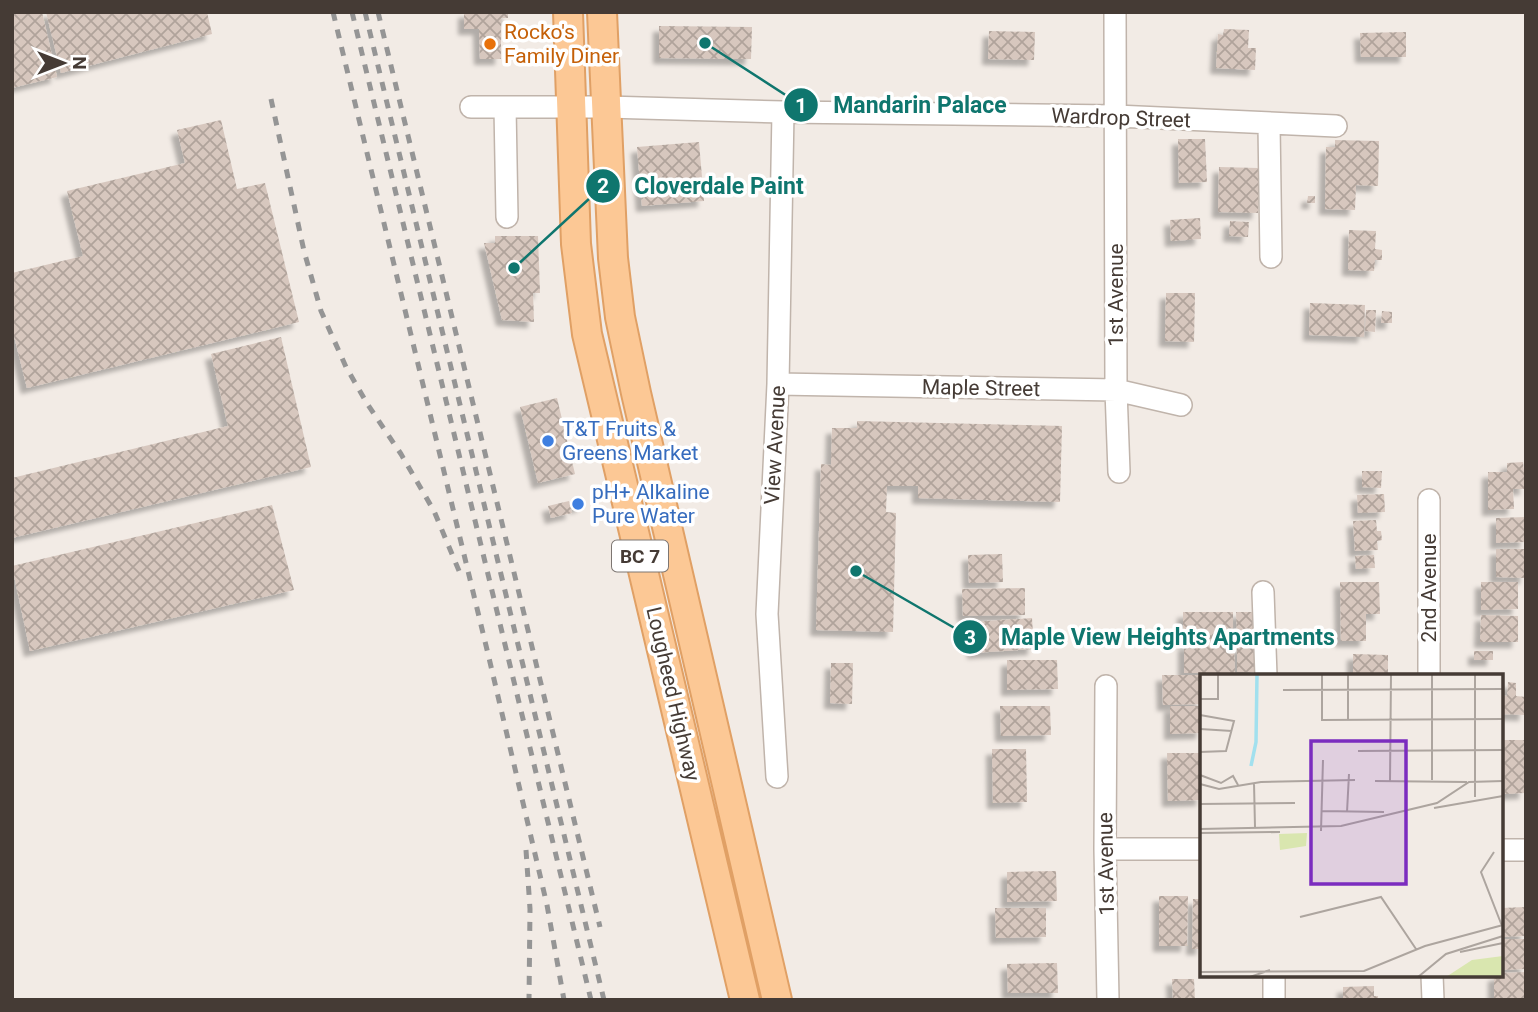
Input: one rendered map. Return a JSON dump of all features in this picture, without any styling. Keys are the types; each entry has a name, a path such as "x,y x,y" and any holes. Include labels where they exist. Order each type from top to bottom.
{"main road":[{"name":"Lougheed Highway","path":"568,12 569,107 576,244 587,334 745,1000"},
{"name":"Lougheed Highway","path":"602,12 612,258 621,317 636,393 777,1000"}],"street":[{"name":"1st Avenue","path":"1115,12 1116,390 1119,472"},
{"name":"Wardrop Street","path":"471,107 607,107 1116,117 1336,126"},
{"path":"505,107 507,218"},
{"name":"View Avenue","path":"777,777 767,614 778,384 783,112"},
{"path":"1269,125 1271,257"},
{"name":"Maple Street","path":"778,384 1116,390 1181,405"},
{"name":"2nd Avenue","path":"1429,500 1429,674"},
{"path":"1264,592 1266,674"},
{"name":"1st Avenue","path":"1106,686 1108,1000"},
{"path":"1105,849 1200,849"},
{"path":"1503,850 1526,850"},
{"path":"1274,977 1274,1000"},
{"path":"1432,977 1433,1000"}],"building":[{"path":"12,12 42,12 57,77 12,88"},
{"path":"46,12 207,12 212,34 61,73"},
{"name":"Rocko's Family Diner","path":"464,12 508,12 508,18 501,18 501,59 480,59 479,29 464,29"},
{"path":"659,26 752,27 751,59 659,58"},
{"path":"1224,29 1249,30 1248,48 1256,48 1255,70 1216,68 1218,34 1223,35"},
{"path":"989,31 1035,32 1034,60 988,59"},
{"path":"1406,32 1406,57 1361,57 1360,33"},
{"path":"221,120 237,189 265,183 299,322 27,388 12,328 12,273 83,256 67,191 185,163 177,130"},
{"path":"1178,139 1205,139 1207,182 1179,183"},
{"path":"1335,140 1379,141 1378,186 1356,185 1355,210 1325,209 1326,147 1335,147"},
{"path":"699,142 704,201 642,206 637,147"},
{"path":"1219,167 1258,168 1258,213 1218,212"},
{"path":"1308,196 1315,196 1315,203 1307,203"},
{"path":"1200,218 1201,239 1171,241 1170,220"},
{"path":"1230,221 1249,222 1248,237 1229,236"},
{"path":"1349,230 1376,231 1375,249 1382,250 1382,260 1375,260 1374,271 1348,270"},
{"path":"495,236 538,236 540,293 533,293 534,322 502,320 484,243 495,243"},
{"path":"1166,293 1195,293 1194,342 1165,341"},
{"path":"1310,303 1365,305 1364,337 1309,335"},
{"path":"1366,310 1376,310 1375,332 1365,331"},
{"path":"1382,311 1392,312 1392,323 1381,323"},
{"path":"281,337 311,467 12,538 12,478 228,426 211,354"},
{"name":"T&T Fruits & Greens Market","path":"557,398 575,474 538,483 520,407"},
{"path":"857,421 1062,426 1060,502 918,498 918,486 887,486 886,512 896,513 893,632 816,630 821,464 831,465 832,428 857,428"},
{"path":"1523,462 1526,489 1513,489 1514,509 1488,510 1488,472 1507,472 1507,463"},
{"path":"1362,471 1382,471 1381,488 1362,487"},
{"path":"1384,494 1385,512 1358,513 1357,495"},
{"name":"pH+ Alkaline Pure Water","path":"581,499 583,506 575,508 574,501"},
{"path":"569,501 572,513 551,518 548,506"},
{"path":"272,505 294,590 30,651 12,566"},
{"path":"1526,517 1526,542 1496,543 1496,518"},
{"path":"1376,520 1377,531 1381,531 1382,540 1377,541 1378,550 1355,551 1353,521"},
{"path":"1496,549 1526,549 1526,578 1496,577"},
{"path":"1002,554 1003,582 969,583 968,555"},
{"path":"1374,555 1375,568 1356,569 1355,556"},
{"path":"1340,582 1379,582 1380,614 1366,614 1366,641 1341,641"},
{"path":"1481,582 1518,582 1518,609 1481,610"},
{"path":"1025,588 1025,615 963,616 962,589"},
{"path":"1183,612 1233,612 1233,641 1183,642"},
{"path":"1236,612 1256,612 1256,641 1237,641"},
{"path":"1481,615 1518,616 1518,642 1480,642"},
{"path":"1032,618 1034,649 973,653 972,622"},
{"path":"1234,643 1235,673 1184,673 1184,644"},
{"path":"1237,646 1256,646 1256,672 1237,672"},
{"path":"1474,651 1493,651 1493,660 1474,660"},
{"path":"1353,654 1388,655 1388,674 1353,674"},
{"path":"1007,660 1057,660 1058,689 1007,690"},
{"path":"831,663 853,663 852,704 830,703"},
{"path":"1162,675 1200,675 1200,704 1163,705"},
{"path":"1508,682 1516,683 1516,696 1526,697 1525,715 1503,714 1503,695 1507,696"},
{"path":"1000,706 1050,706 1051,735 1001,736"},
{"path":"1170,706 1200,706 1200,733 1170,734"},
{"path":"1504,740 1525,740 1525,793 1505,794"},
{"path":"992,749 1026,749 1027,802 993,803"},
{"path":"1167,753 1200,753 1200,800 1168,801"},
{"path":"1056,871 1057,901 1007,902 1007,872"},
{"path":"1159,896 1188,896 1187,946 1159,946"},
{"path":"1193,899 1200,899 1200,949 1192,949"},
{"path":"1526,907 1526,936 1503,937 1503,908"},
{"path":"995,908 1046,908 1046,937 996,938"},
{"path":"1503,939 1526,939 1526,969 1503,970"},
{"path":"1057,963 1058,993 1008,993 1007,964"},
{"path":"1526,972 1526,1000 1494,1000 1494,977 1503,977 1503,973"},
{"path":"1172,979 1194,979 1195,1000 1173,1000"},
{"path":"1374,986 1374,996 1378,996 1378,1000 1343,1000 1343,987"}],"railway":[{"path":"333,12 547,905 564,1000"},
{"path":"352,12 591,1000"},
{"path":"365,12 604,1000"},
{"path":"378,12 600,927"},
{"path":"271,99 304,251 321,311 346,367 434,511 462,578"},
{"path":"526,850 530,909 529,1000"}],"place":[{"name":"Mandarin Palace","path":"705,43"},
{"name":"Rocko's Family Diner","path":"490,44"},
{"name":"Cloverdale Paint","path":"514,268"},
{"name":"T&T Fruits & Greens Market","path":"548,441"},
{"name":"pH+ Alkaline Pure Water","path":"578,504"},
{"name":"Maple View Heights Apartments","path":"856,571"}]}
